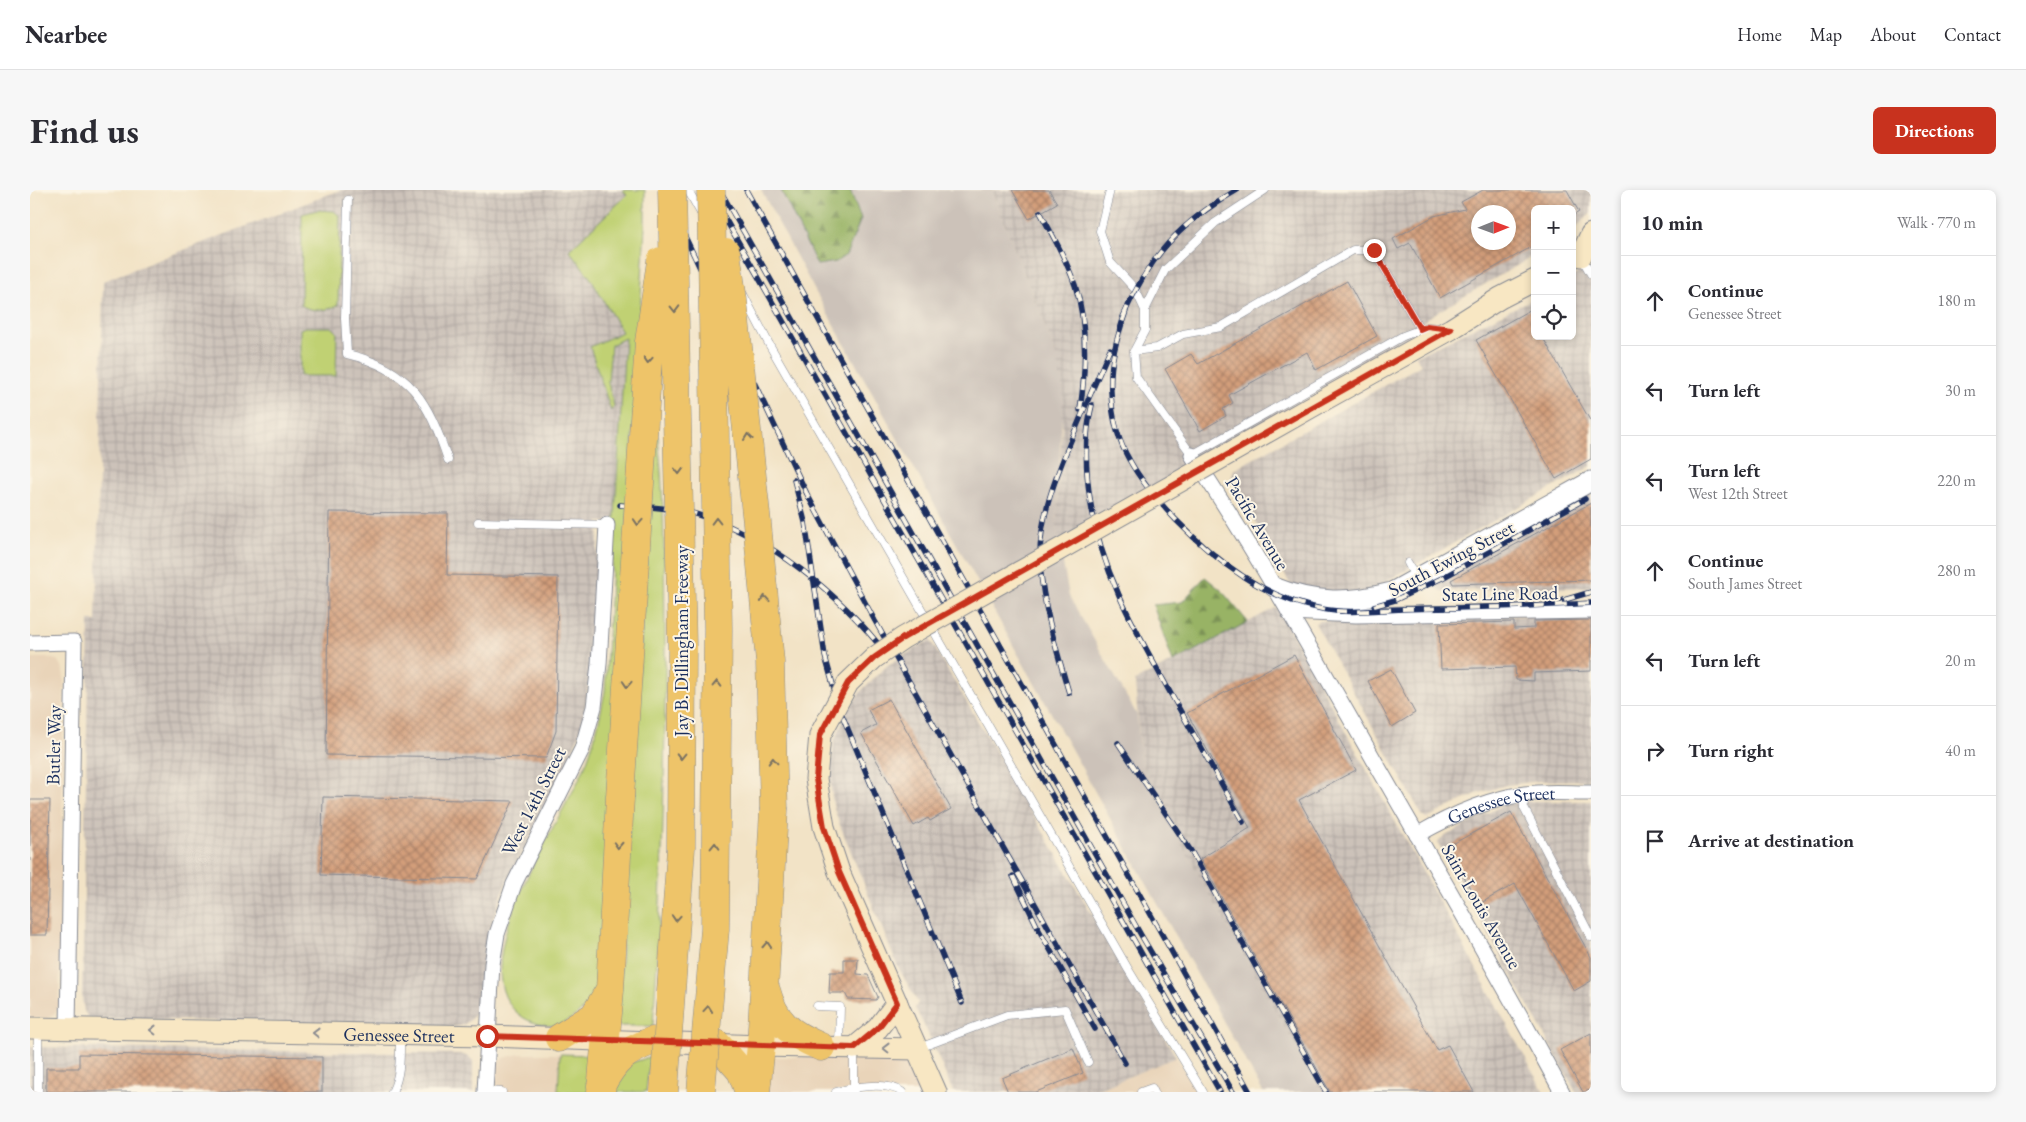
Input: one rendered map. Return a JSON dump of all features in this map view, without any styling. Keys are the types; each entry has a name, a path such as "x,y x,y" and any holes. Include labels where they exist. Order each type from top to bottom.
{"highway":[{"path":"601,1089 610,990 620,796 649,342 672,190"},
{"name":"Jay B. Dillingham Freeway","path":"664,1092 681,838 682,636 672,190"},
{"name":"Jay B. Dillingham Freeway","path":"701,1092 715,909 718,630 711,190"},
{"path":"716,190 733,300 770,662 774,810 761,1046 756,1092"},
{"path":"764,986 771,1009 783,1025 802,1039 838,1047"},
{"path":"559,1038 594,1016 610,990"},
{"path":"601,1089 618,1060 634,1048 652,1042"},
{"path":"717,1044 741,1071 749,1092"}],"main road":[{"path":"1584,260 1591,234"},
{"path":"936,1092 839,872 824,827 816,779 820,735 848,683 874,658 903,638 1531,282"},
{"path":"838,1047 878,1028 897,1003"},
{"name":"Genessee Street","path":"34,1028 487,1036 761,1046 917,1049"}],"street":[{"name":"Pacific Avenue","path":"1192,455 1229,511 1289,612"},
{"name":"South Ewing Street","path":"1274,587 1293,595 1313,599 1356,600 1392,592 1412,571 1591,481"},
{"name":"West 14th Street","path":"485,1092 492,964 497,934 514,884 582,749 594,707 599,664 607,526"},
{"name":"State Line Road","path":"1289,612 1356,615 1591,611"},
{"name":"Saint Louis Avenue","path":"1289,612 1509,994 1562,1092"},
{"name":"Butler Way","path":"30,643 74,642 68,1029"},
{"name":"Genessee Street","path":"1417,835 1445,819 1475,806 1523,794 1591,793"}],"lane":[{"path":"688,190 769,344 1128,969 1203,1092"},
{"path":"1110,190 1100,231 1110,262 1135,290 1145,310 1145,330 1134,351 1136,377 1192,455 1403,336 1427,326 1451,329"},
{"path":"1145,310 1165,270 1215,223 1266,190"},
{"path":"348,200 346,354 370,359 398,375 424,400 439,432 448,460"},
{"path":"1134,351 1157,348 1184,334 1220,327 1353,250 1374,250 1420,329"},
{"path":"478,522 607,526"},
{"path":"1523,794 1524,808 1589,928 1591,937"},
{"path":"816,1006 840,1007 838,1047 854,1089"},
{"path":"917,1049 1007,1014 1065,1009 1088,1062"},
{"path":"34,1028 38,1092"},
{"path":"392,1092 400,1061 400,1034"},
{"path":"836,1092 886,1087 902,1092"},
{"path":"1142,1092 1152,1088 1154,1092"},
{"path":"485,1092 502,1092"}],"shaded area":[{"path":"340,190 627,190 631,196 616,522 599,522 592,658 583,722 568,763 506,883 489,930 479,1007 470,1020 463,1025 454,1027 88,1017 84,1011 82,999 89,621 96,621 103,281"},
{"path":"761,190 991,190 1055,353 1063,389 1056,526 1069,596 1137,715 1141,761 1179,841 1321,1092 1263,1092 815,291"},
{"path":"991,190 1591,190 1591,213 1576,227 1576,205 1531,205 1531,257 1427,318 1407,339 1059,543 1056,526 1062,427 1055,353"},
{"path":"1591,266 1591,466 1367,592 1294,591 1231,478 1233,470 1421,365 1416,356 1531,300 1531,340 1576,340 1576,275"},
{"path":"1591,493 1591,587 1441,591 1435,587 1438,578"},
{"path":"1277,607 1544,1092 1321,1092 1179,841 1141,761 1135,681"},
{"path":"1591,614 1591,780 1540,781 1506,785 1476,794 1427,818 1422,815 1315,623 1319,621"},
{"path":"930,640 1176,1057 1092,1092 953,1092 928,1033 915,1008 918,1003 897,965 840,825 833,805 830,780 834,741 849,708 863,689 888,665"},
{"path":"30,658 57,660 62,666 64,678 59,1004 55,1013 46,1018 30,1018"},
{"path":"1522,801 1591,801 1591,1092 1576,1092 1438,843 1440,839 1501,806"},
{"path":"30,1047 460,1054 469,1057 473,1061 473,1092 30,1092"},
{"path":"519,1054 560,1054 558,1092 496,1092 497,1063 504,1058"},
{"path":"772,1057 902,1059 912,1063 927,1092 763,1092"},
{"path":"1176,1057 1197,1092 1092,1092"}],"green space":[{"path":"622,190 645,190 645,227 597,997 568,1021 559,1025 549,1026 524,1018 505,997 500,968 505,934 518,897 583,771 596,731 605,691 625,338 611,345 608,382 614,406 611,411 590,347 622,332 589,276 569,250 627,195"},
{"path":"781,190 850,190 861,219 846,255 836,262 817,265"},
{"path":"317,210 334,211 340,216 338,305 330,309 320,310 309,309 301,305 302,214"},
{"path":"305,327 332,327 337,332 336,376 300,376 300,329"},
{"path":"654,437 658,437 662,485 665,682 661,879 653,1026 617,1026"},
{"path":"1205,577 1221,590 1248,622 1173,662 1153,605 1182,602"},
{"path":"560,1054 592,1055 594,1092 558,1092"},
{"path":"650,1057 646,1092 609,1092 627,1064"}],"building":[{"path":"1012,190 1049,190 1057,203 1029,219"},
{"path":"1483,190 1567,190 1575,205 1531,205 1531,247 1440,298 1410,243 1398,249 1393,239 1434,216 1465,209 1461,202"},
{"path":"1347,281 1377,336 1316,370 1307,352 1229,395 1233,403 1223,409 1226,416 1200,431 1165,369 1191,354 1198,364"},
{"path":"1531,309 1531,340 1544,340 1591,422 1591,459 1556,479 1476,340"},
{"path":"1591,503 1591,580 1453,584 1451,580"},
{"path":"329,512 448,513 447,575 558,577 556,731 546,758 326,755"},
{"path":"1591,620 1591,671 1534,673 1534,681 1516,680 1515,667 1441,669 1439,624 1514,622 1514,629 1534,628 1534,621"},
{"path":"1294,655 1356,770 1299,800 1437,1050 1448,1045 1474,1092 1330,1092 1200,859 1250,828 1187,713"},
{"path":"1391,669 1415,713 1392,727 1368,681"},
{"path":"889,699 951,809 930,821 928,818 914,826 861,733 876,725 868,710"},
{"path":"323,797 513,801 477,879 321,875"},
{"path":"30,800 50,800 47,935 30,935"},
{"path":"1511,812 1591,957 1591,981 1574,991 1515,884 1479,904 1447,847"},
{"path":"844,959 858,959 857,974 868,975 878,997 876,1000 848,999 845,993 829,993 830,972 844,972"},
{"path":"1591,1033 1591,1090 1583,1092 1560,1050"},
{"path":"1073,1048 1083,1073 1036,1092 1008,1092 1002,1078"},
{"path":"79,1054 322,1057 322,1092 46,1092 46,1068 79,1068"}],"railway":[{"path":"663,190 807,494 875,621 1125,1063"},
{"path":"709,190 1220,1092"},
{"path":"720,190 1141,935 1233,1092"},
{"path":"746,190 1250,1092"},
{"path":"1123,317 1144,276 1168,243 1199,215 1237,190"},
{"path":"1040,212 1068,266 1079,300 1085,347 1084,379 1080,410"},
{"path":"1126,311 1114,351 1111,371 1114,419 1122,445 1140,477 1170,513 1208,550 1243,576 1261,587 1301,604 1342,611 1591,603"},
{"path":"1069,693 1044,596 1040,564 1042,528 1057,476 1110,349"},
{"path":"1092,405 1086,452 1087,477 1090,502 1102,551 1110,574 1144,646 1243,822"},
{"path":"794,480 805,522 825,656 840,710 962,1003"},
{"path":"1374,606 1395,600 1442,578 1585,499"},
{"path":"620,505 665,508 692,513 720,522 748,535 775,551 825,589 848,610 887,655"},
{"path":"1564,600 1591,592"},
{"path":"1118,743 1191,851 1326,1092"},
{"path":"1013,876 1039,930 1095,1029"}],"route":[{"path":"487,1036 854,1048 878,1028 897,1003 839,872 824,827 816,779 820,735 848,683 874,658 903,638 1451,329 1427,326 1420,329 1374,250"}]}
